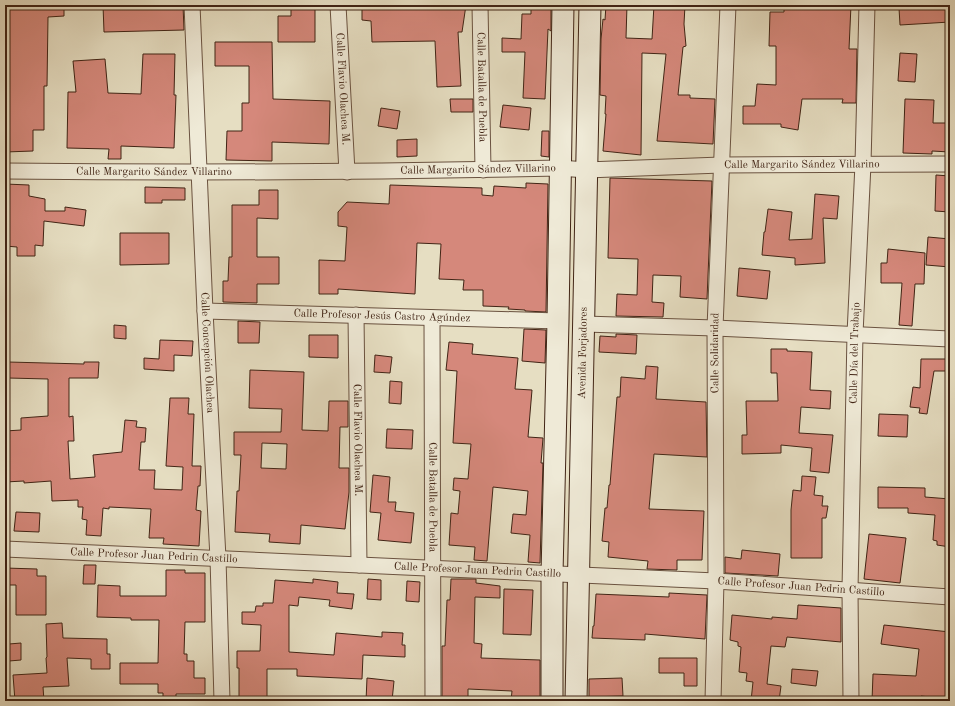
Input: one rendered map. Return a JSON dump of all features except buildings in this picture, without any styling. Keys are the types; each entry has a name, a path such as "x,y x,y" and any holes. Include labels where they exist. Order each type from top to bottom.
{"main road":[{"path":"552,701 552,574 563,5"},
{"name":"Avenida Forjadores","path":"576,701 590,5"}],"street":[{"name":"Calle Concepción Olachea","path":"192,5 205,311 218,558 222,701"},
{"name":"Calle Flavio Olachea M.","path":"338,5 347,172"},
{"name":"Calle Batalla de Puebla","path":"480,5 483,170"},
{"name":"Calle Solidaridad","path":"713,701 716,581 716,328 728,5"},
{"name":"Calle Día del Trabajo","path":"851,701 850,590 855,334 863,164 867,5"},
{"name":"Calle Margarito Sández Villarino","path":"5,171 200,173 347,172 560,168 586,170 721,165 950,164"},
{"name":"Calle Profesor Jesús Castro Agúndez","path":"205,311 558,322"},
{"name":"Calle Flavio Olachea M.","path":"356,315 360,565"},
{"name":"Calle Batalla de Puebla","path":"432,318 433,701"},
{"path":"584,324 716,328 950,339"},
{"name":"Calle Profesor Juan Pedrin Castillo","path":"5,549 578,576 716,581 950,597"}],"path":[{"path":"98,697 99,701"}]}
